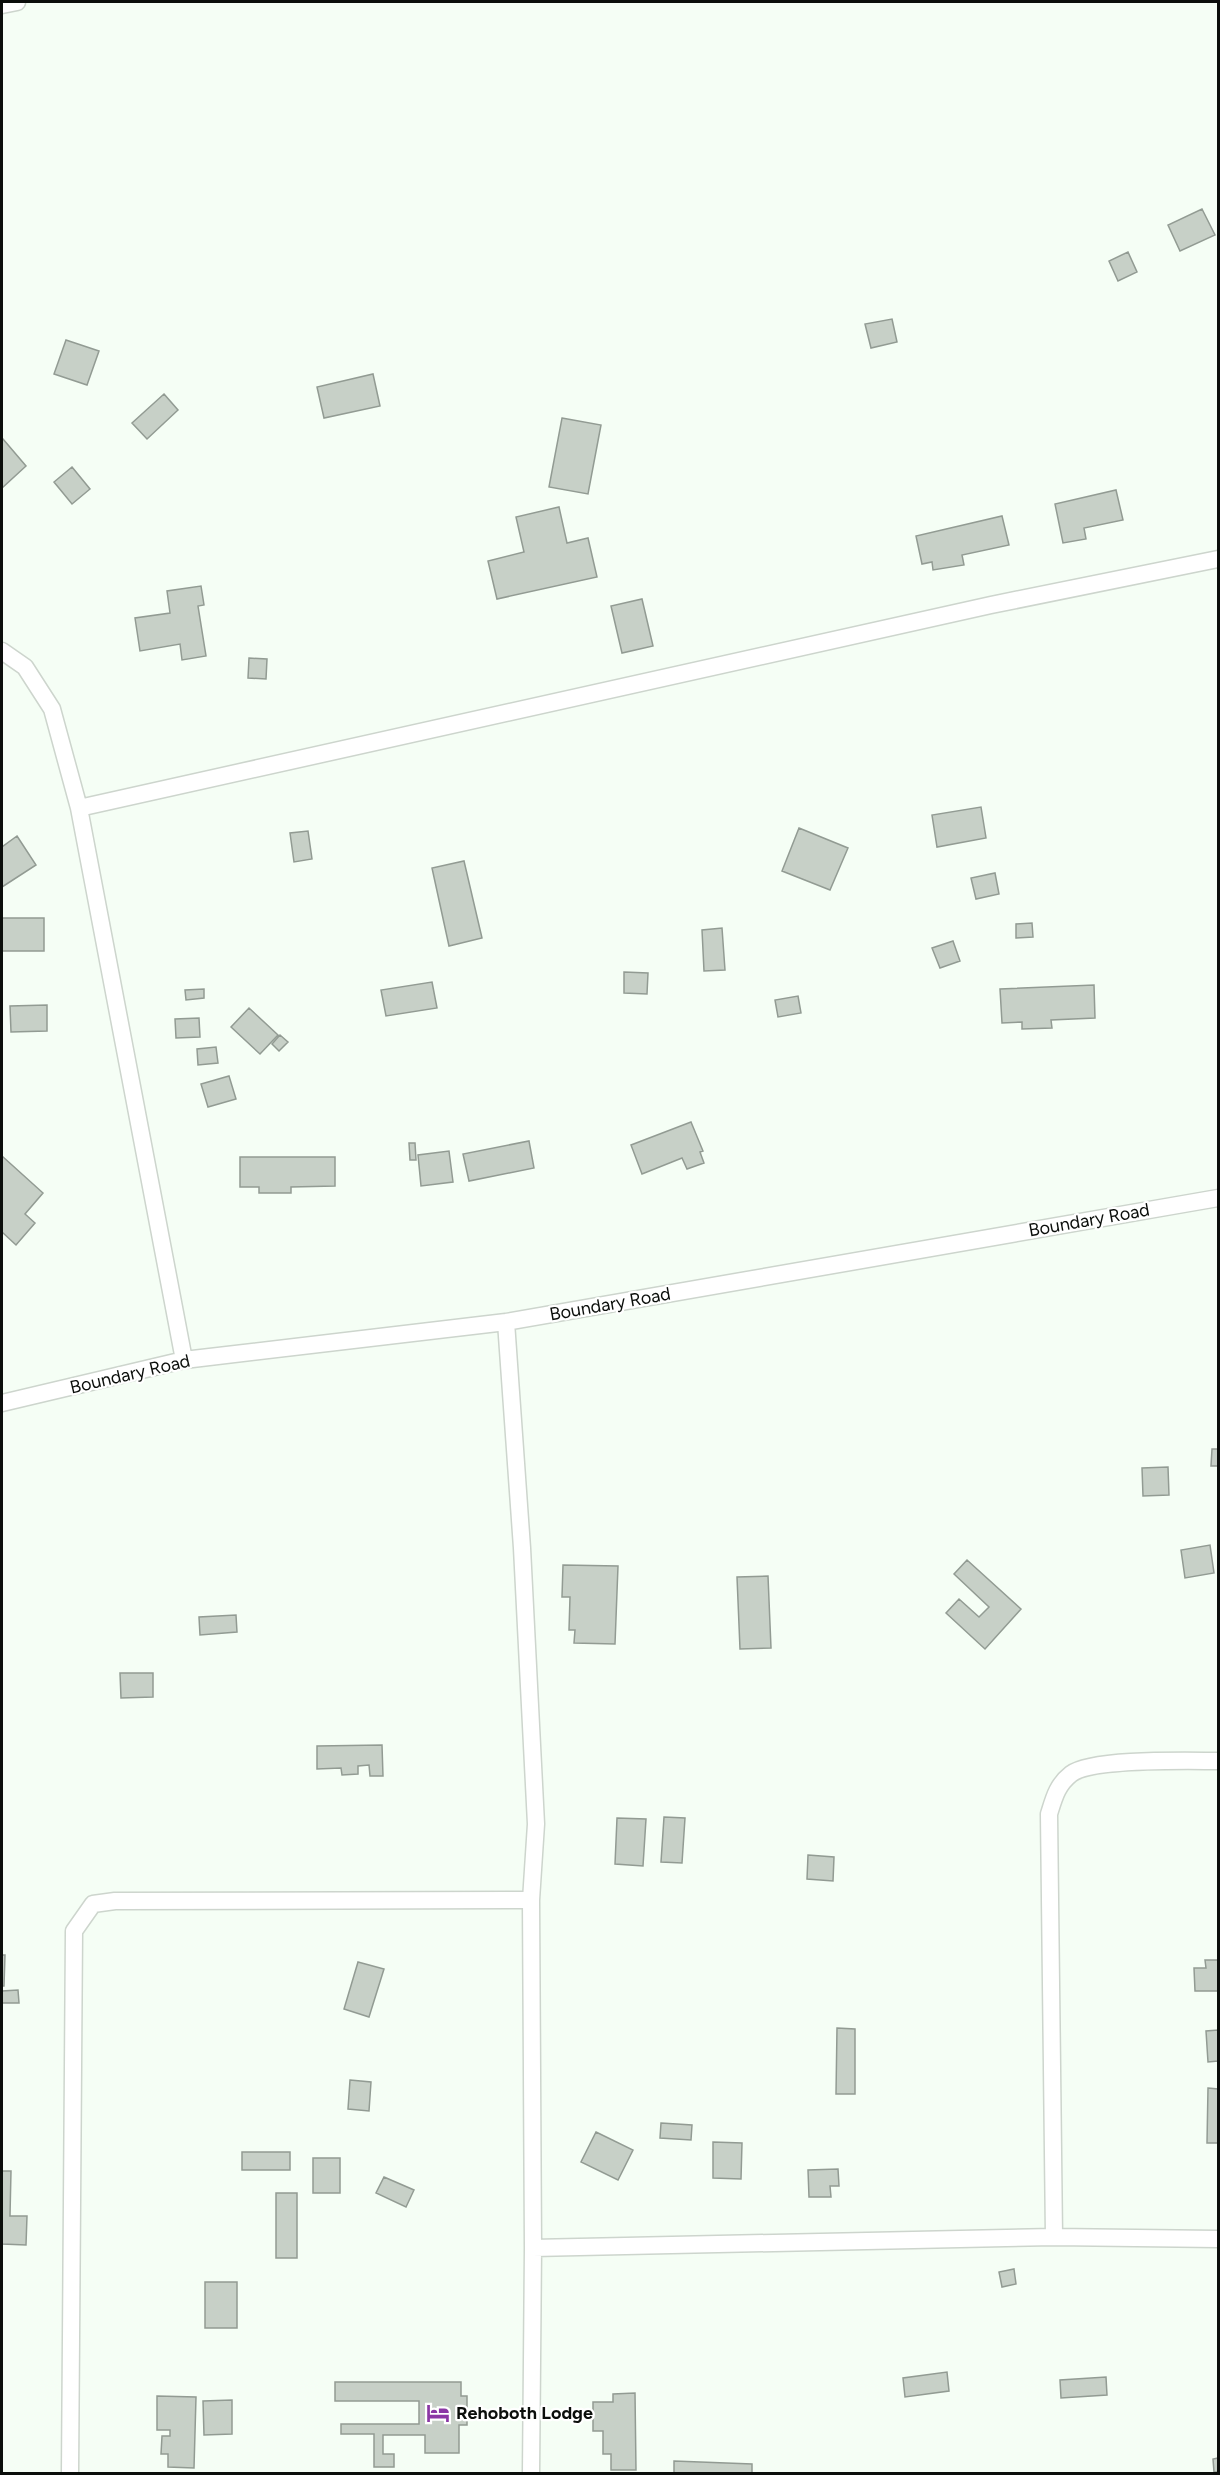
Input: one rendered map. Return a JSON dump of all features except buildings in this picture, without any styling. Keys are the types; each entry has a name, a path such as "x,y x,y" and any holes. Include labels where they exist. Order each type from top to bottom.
{"street":[{"path":"2,5 17,2"},
{"path":"79,808 980,608 1218,559"},
{"path":"2,651 25,667 52,709 79,808 184,1360"},
{"name":"Boundary Road","path":"2,1403 184,1360 506,1322 1218,1198"},
{"path":"506,1322 522,1548 535,1813 531,1900 533,2247 531,2474"},
{"path":"1054,2237 1050,1814 1056,1789 1072,1773 1098,1765 1218,1761"},
{"path":"70,2474 74,1931 93,1904 126,1901 531,1900"},
{"path":"533,2247 1054,2237 1218,2239"}],"place":[{"name":"Rehoboth Lodge","path":"438,2413"}]}
